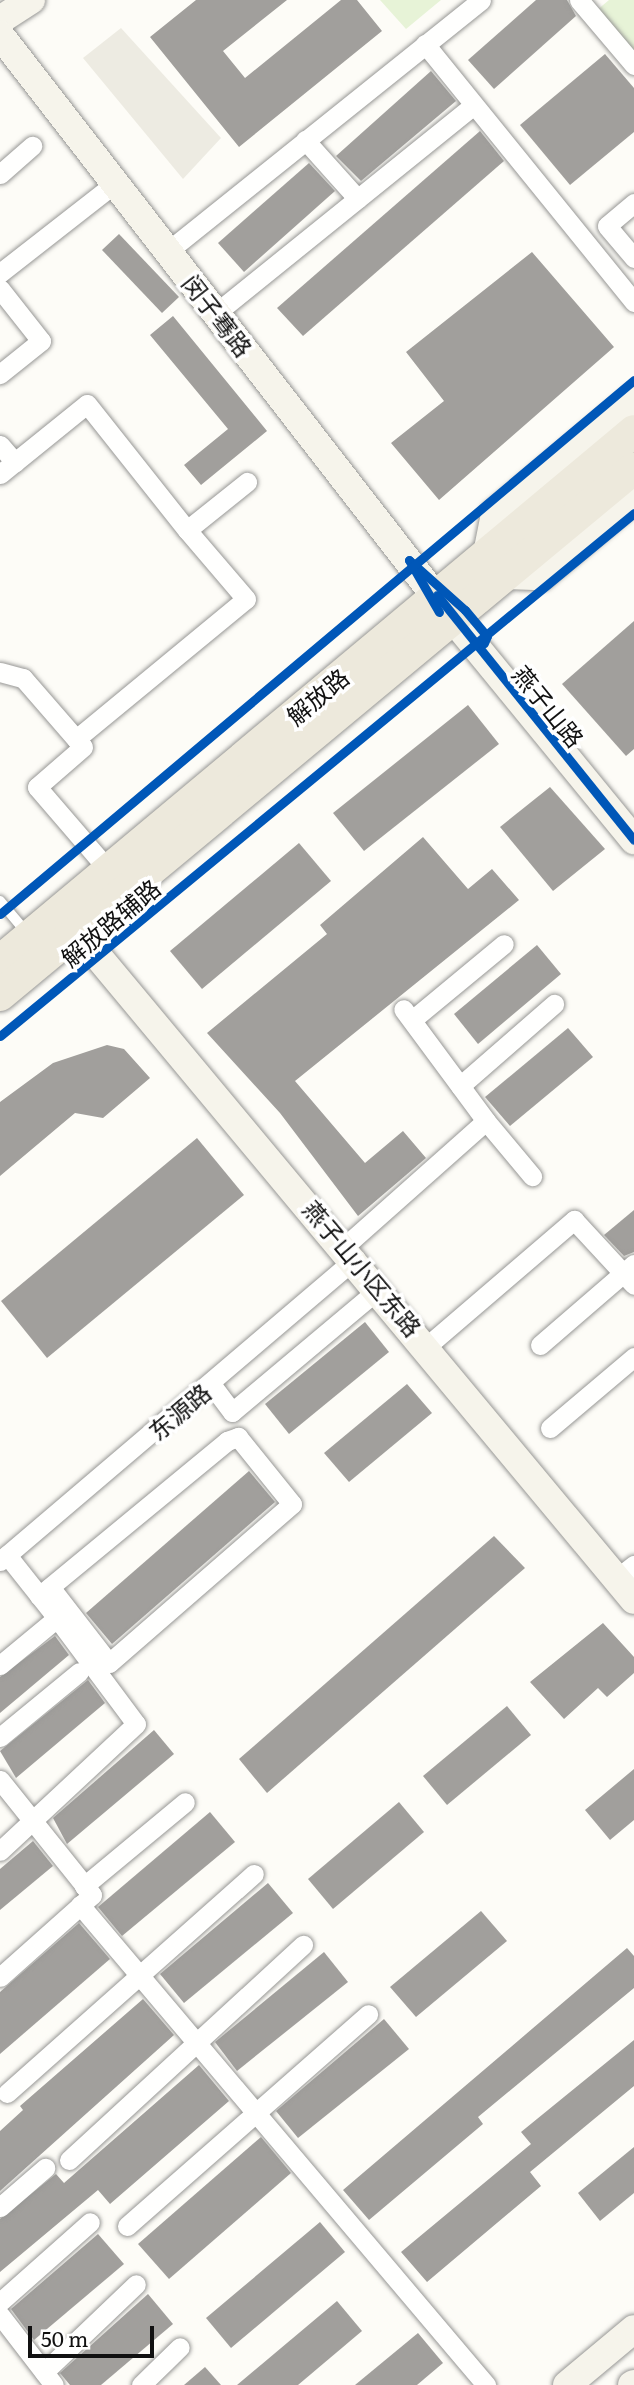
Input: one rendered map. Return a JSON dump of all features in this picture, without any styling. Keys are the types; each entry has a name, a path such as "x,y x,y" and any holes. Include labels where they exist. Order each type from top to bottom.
{"main road":[{"name":"解放路","path":"0,961 213,801 450,610 634,431"},
{"name":"解放路","path":"497,565 634,468"},
{"name":"解放路","path":"0,995 213,801"}],"street":[{"path":"0,20 31,0"},
{"path":"168,251 481,0"},
{"path":"579,0 634,65"},
{"name":"闵子骞路","path":"0,35 450,610"},
{"path":"425,44 634,302"},
{"path":"216,313 474,105"},
{"path":"305,140 358,199"},
{"path":"0,174 32,146"},
{"path":"0,273 115,183"},
{"path":"634,203 607,226 634,258"},
{"path":"0,289 41,341 0,374"},
{"path":"634,399 495,514 497,565 541,576 634,498"},
{"path":"0,445 7,468 86,404 246,599 76,739"},
{"path":"187,530 247,482"},
{"name":"燕子山路","path":"450,610 634,826"},
{"name":"燕子山路","path":"450,610 634,840"},
{"path":"0,672 23,678 83,747 37,788 99,859"},
{"path":"10,933 99,859 213,801"},
{"name":"解放路辅路","path":"0,1014 86,942 213,801"},
{"name":"燕子山小区东路","path":"86,942 628,1581"},
{"path":"504,944 408,1015 486,1121 532,1176"},
{"path":"460,1086 554,1004"},
{"name":"东源路","path":"4,1558 211,1384 486,1121"},
{"path":"427,1346 574,1220 630,1274 540,1345"},
{"path":"211,1384 232,1412 380,1288"},
{"path":"550,1428 634,1357"},
{"path":"4,1558 44,1591 109,1664 292,1504 238,1437 44,1591"},
{"path":"0,1851 136,1724 57,1618 44,1591"},
{"path":"0,1665 57,1618"},
{"path":"0,1737 79,1672"},
{"path":"0,1780 34,1822 82,1895 140,1975 486,2385"},
{"path":"0,1977 82,1895 186,1802"},
{"path":"7,2093 254,1874"},
{"path":"69,2160 303,1945"},
{"path":"127,2226 254,2111 369,2014"},
{"path":"0,2207 45,2168"},
{"path":"0,2302 90,2222"},
{"path":"0,2315 49,2378 136,2284"},
{"path":"578,2382 634,2329"},
{"path":"141,2385 180,2347"}],"lane":[{"path":"0,901 10,933"}],"green space":[{"path":"380,0 441,0 406,29"},
{"path":"609,0 634,0 634,57 596,11"}],"shaded area":[{"path":"121,28 221,138 183,179 83,58"}],"building":[{"path":"196,0 287,0 223,51 245,78 341,0 357,0 382,31 239,147 150,37"},
{"path":"536,0 567,0 576,16 494,89 468,60"},
{"path":"605,54 634,88 634,132 570,185 520,125"},
{"path":"431,71 456,101 361,181 336,156"},
{"path":"480,131 504,161 303,336 277,308"},
{"path":"309,163 335,191 244,272 218,243"},
{"path":"119,234 179,297 162,313 102,250"},
{"path":"532,252 614,347 439,500 391,443 444,401 406,352"},
{"path":"173,316 267,431 201,485 184,465 228,429 150,335"},
{"path":"634,621 634,749 626,756 562,684"},
{"path":"468,705 499,744 364,851 333,813"},
{"path":"550,787 605,849 553,891 500,827"},
{"path":"423,837 468,889 492,869 519,900 295,1081 365,1163 403,1131 426,1158 358,1216 280,1113 207,1033 327,934 320,925"},
{"path":"299,843 331,881 202,989 170,951"},
{"path":"537,945 561,974 478,1044 454,1014"},
{"path":"568,1028 593,1057 510,1126 485,1097"},
{"path":"107,1045 124,1049 150,1078 103,1118 75,1113 0,1176 0,1102 53,1063"},
{"path":"197,1138 244,1195 47,1358 1,1301"},
{"path":"634,1210 634,1252 624,1256 604,1235"},
{"path":"365,1322 389,1352 289,1434 265,1404"},
{"path":"407,1384 432,1413 349,1482 324,1453"},
{"path":"249,1471 275,1502 112,1644 86,1613"},
{"path":"494,1536 525,1568 267,1793 239,1759"},
{"path":"603,1623 634,1657 634,1673 607,1697 598,1688 564,1719 530,1682"},
{"path":"55,1636 69,1655 0,1713 0,1677"},
{"path":"88,1680 105,1703 16,1778 0,1751"},
{"path":"507,1706 531,1735 447,1805 423,1776"},
{"path":"154,1730 174,1754 67,1844 53,1818"},
{"path":"634,1769 634,1820 610,1840 585,1810"},
{"path":"399,1802 424,1832 333,1909 308,1879"},
{"path":"210,1812 235,1842 122,1936 98,1907"},
{"path":"33,1841 53,1866 0,1910 0,1869"},
{"path":"268,1883 293,1913 184,2003 160,1974"},
{"path":"481,1911 507,1941 416,2017 390,1987"},
{"path":"79,1923 110,1959 0,2054 0,1992"},
{"path":"627,1948 634,1956 634,1988 478,2117 483,2124 369,2220 343,2190"},
{"path":"324,1952 348,1982 237,2071 215,2042"},
{"path":"143,1999 174,2035 0,2191 0,2131 23,2110 20,2106"},
{"path":"384,2019 409,2049 298,2138 276,2111"},
{"path":"634,2040 634,2086 530,2172 541,2186 427,2282 401,2252 531,2144 521,2132"},
{"path":"199,2065 229,2101 110,2204 98,2190 0,2272 0,2219 56,2174 64,2183"},
{"path":"261,2137 291,2173 169,2279 138,2244"},
{"path":"634,2147 634,2193 600,2221 578,2193"},
{"path":"320,2222 345,2252 231,2348 206,2318"},
{"path":"98,2234 124,2264 34,2340 11,2309"},
{"path":"148,2294 173,2324 101,2385 70,2385 60,2373"},
{"path":"337,2301 362,2331 298,2385 237,2385"},
{"path":"418,2333 443,2363 417,2385 355,2385"},
{"path":"205,2367 221,2385 184,2385"}],"cycle path":[{"path":"0,914 634,380"},
{"path":"0,1036 634,513"},
{"path":"439,612 409,560 465,610 487,636 484,643"},
{"path":"437,595 634,840"}]}
